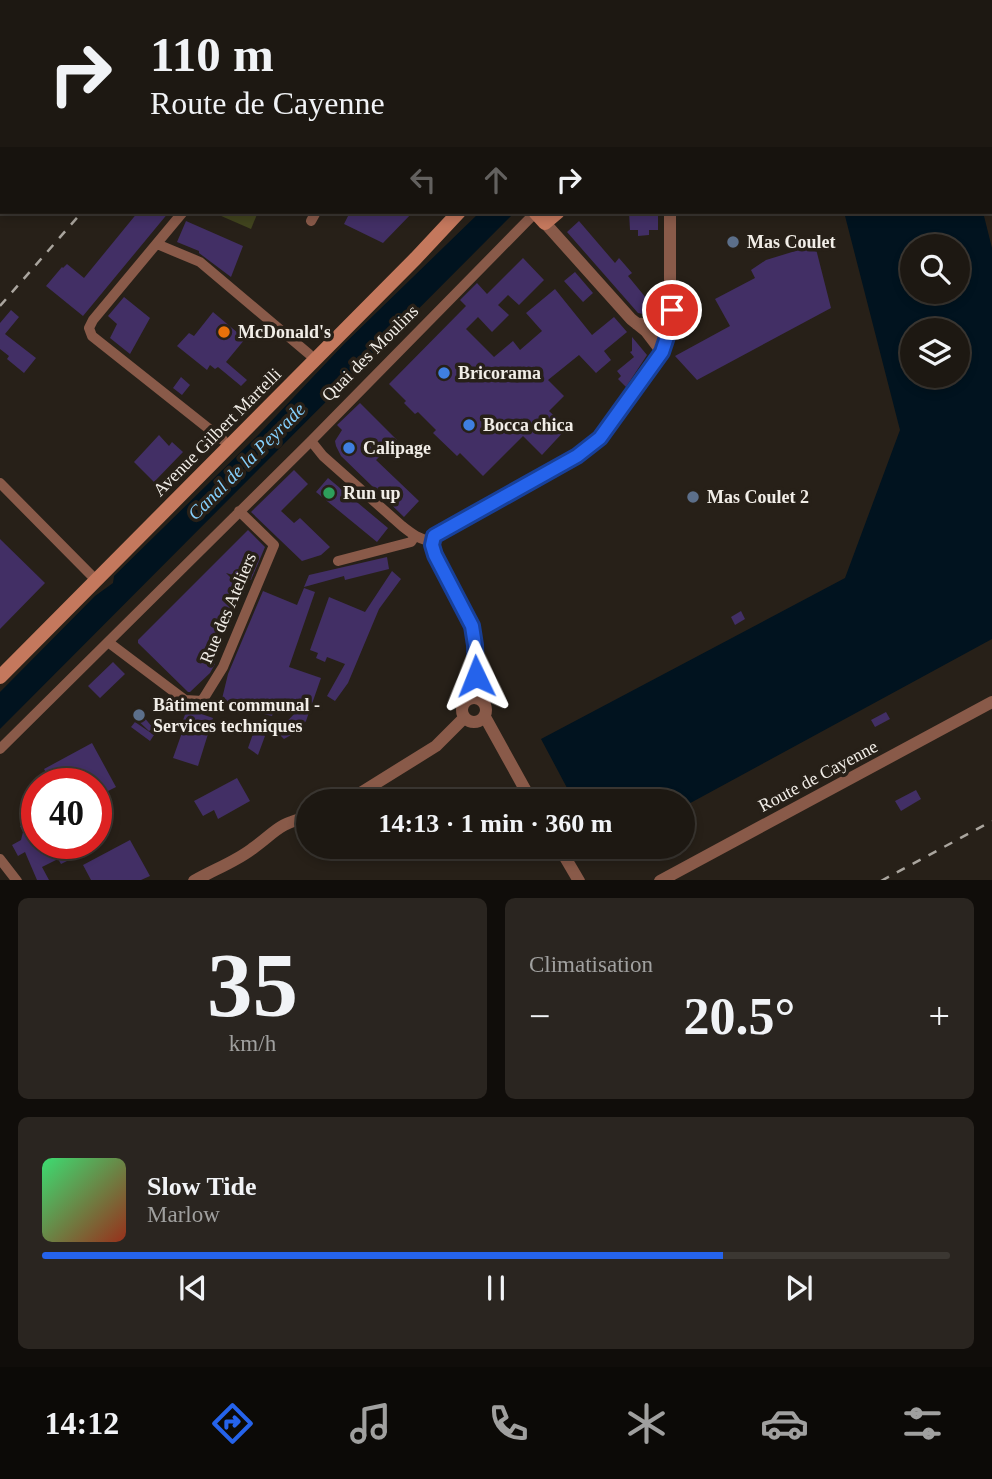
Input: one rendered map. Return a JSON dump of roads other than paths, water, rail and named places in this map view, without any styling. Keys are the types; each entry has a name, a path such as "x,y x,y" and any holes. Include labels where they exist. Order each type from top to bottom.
{"main road":[{"name":"Avenue Gilbert Martelli","path":"0,665 408,255 445,214"},
{"name":"Avenue Gilbert Martelli","path":"0,677 457,214"}],"street":[{"path":"181,214 89,328 92,336 223,440"},
{"path":"475,698 475,645 472,626 438,561 432,541 436,534 448,526 589,448 615,418 662,352 670,328 670,214"},
{"path":"539,216 662,352"},
{"name":"Quai des Moulins","path":"0,750 539,216"},
{"path":"157,244 200,262 309,354"},
{"path":"637,324 661,323 672,310"},
{"path":"311,441 323,456 415,536 424,541 432,541"},
{"path":"0,483 91,575"},
{"name":"Rue des Ateliers","path":"108,642 185,700 202,701 223,667 274,545 239,511"},
{"path":"338,561 411,542 415,536"},
{"path":"485,717 472,723 464,718 463,705 475,698 484,703 485,717 525,789"},
{"name":"Route de Cayenne","path":"660,880 992,702"},
{"path":"367,789 436,746 464,718"},
{"path":"194,880 252,849 273,830 296,820"},
{"path":"0,859 17,880"},
{"path":"566,859 579,880"}],"water":[{"name":"Canal de la Peyrade","path":"478,214 513,214 0,729 0,692 95,596 113,583 114,576 260,433 344,344"},
{"path":"845,214 984,214 992,248 992,639 695,800 695,789 568,789 541,739 845,578 900,430"}],"railway":[{"path":"0,306 80,214"},
{"path":"883,880 992,821"}],"place":[{"name":"Mas Coulet","path":"733,242"},
{"name":"McDonald's","path":"224,332"},
{"name":"Bricorama","path":"444,373"},
{"name":"Bocca chica","path":"469,425"},
{"name":"Calipage","path":"349,448"},
{"name":"Run up","path":"329,493"},
{"name":"Mas Coulet 2","path":"693,497"},
{"name":"Bâtiment communal - Services techniques","path":"139,715"}]}
